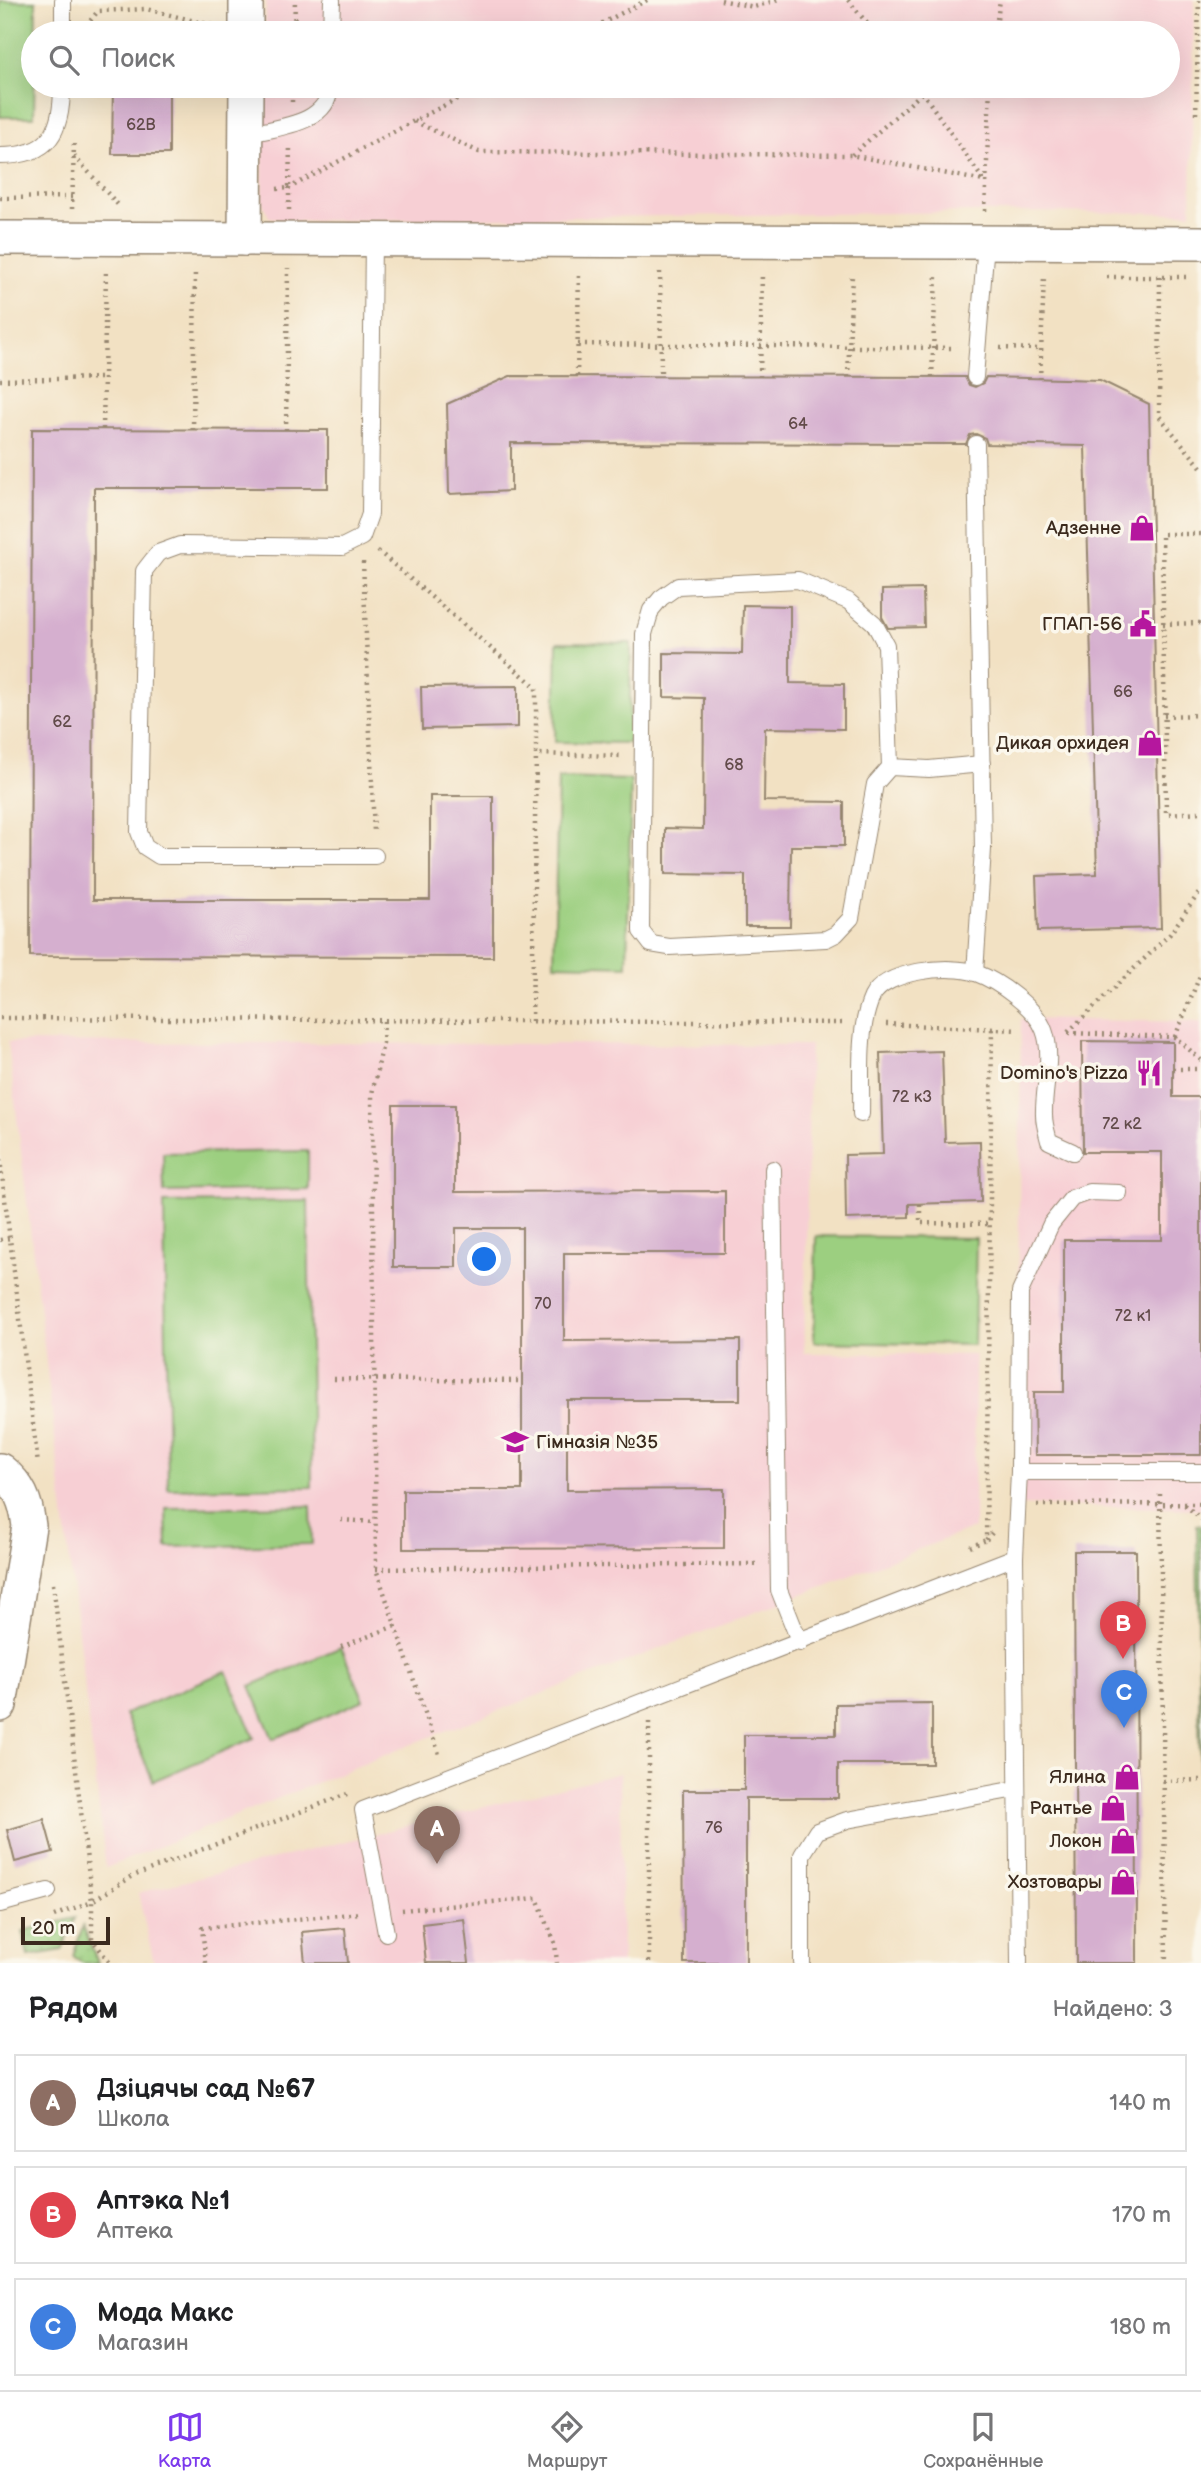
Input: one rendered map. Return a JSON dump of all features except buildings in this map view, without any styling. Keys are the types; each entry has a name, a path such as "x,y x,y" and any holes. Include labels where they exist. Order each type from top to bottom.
{"street":[{"path":"246,0 246,21"},
{"path":"245,239 246,98"},
{"path":"0,238 1201,243"},
{"path":"0,1470 16,1483 26,1503 29,1526 0,1705"}],"lane":[{"path":"63,0 63,21"},
{"path":"331,21 332,0"},
{"path":"0,156 33,153 49,141 62,118 62,98"},
{"path":"246,135 317,115 330,98"},
{"path":"373,240 370,514 362,537 342,547 180,545 158,553 144,571 139,832 145,848 159,856 375,856"},
{"path":"975,377 986,243"},
{"path":"975,973 983,849 976,444"},
{"path":"798,580 848,601 874,623 886,645 890,767 875,784 851,918 836,934 826,939 669,947 650,944 641,931 644,634 651,610 661,598 678,586 798,580"},
{"path":"890,767 929,769 982,764"},
{"path":"861,1114 865,1023 873,995 892,980 918,970 975,973 1033,1011 1045,1031 1047,1061 1044,1117 1049,1141 1073,1152"},
{"path":"773,1169 779,1590 800,1643"},
{"path":"1019,1963 1015,1558 1019,1472 1020,1292 1051,1224 1072,1198 1089,1192 1119,1192"},
{"path":"1019,1472 1201,1472"},
{"path":"386,1933 363,1810 1015,1558"},
{"path":"802,1963 802,1855 817,1831 847,1820 1016,1789"},
{"path":"0,1904 48,1891"}],"path":[{"path":"294,21 295,0"},
{"path":"607,21 648,0"},
{"path":"721,0 754,7 778,0"},
{"path":"848,0 865,21"},
{"path":"997,21 1000,0"},
{"path":"1199,0 1196,114 1201,114"},
{"path":"90,21 98,11 146,9 187,21"},
{"path":"286,430 289,188 459,98"},
{"path":"851,155 916,98"},
{"path":"927,98 984,181"},
{"path":"984,181 988,98"},
{"path":"414,121 479,152 851,155 984,181"},
{"path":"73,155 124,212"},
{"path":"0,198 72,197 72,221"},
{"path":"193,430 195,270"},
{"path":"103,429 106,271"},
{"path":"577,376 579,271"},
{"path":"660,272 661,376"},
{"path":"760,377 762,273"},
{"path":"848,377 852,274"},
{"path":"932,377 936,275"},
{"path":"1040,379 1044,276"},
{"path":"1160,277 1159,416 1201,467"},
{"path":"578,344 1041,349"},
{"path":"0,380 104,378"},
{"path":"1201,534 1162,534 1166,814 1201,812"},
{"path":"362,537 536,687 532,1021"},
{"path":"362,537 375,856"},
{"path":"1163,624 1201,623"},
{"path":"1164,716 1201,715"},
{"path":"536,754 643,757"},
{"path":"1067,1033 1170,934 1201,890"},
{"path":"1201,973 1175,1037 1201,1060"},
{"path":"0,1018 865,1023"},
{"path":"384,1021 383,1042 372,1094 376,1569 441,1758"},
{"path":"1172,1069 1201,1069"},
{"path":"0,1159 39,1473"},
{"path":"920,1204 920,1223 990,1224"},
{"path":"0,1240 10,1238"},
{"path":"334,1379 522,1381"},
{"path":"1185,1504 1193,1498"},
{"path":"1166,1963 1160,1504 1201,1504"},
{"path":"1185,1504 1201,1519"},
{"path":"341,1520 375,1522"},
{"path":"376,1569 778,1564"},
{"path":"51,1570 92,1901 92,1939 110,1963"},
{"path":"341,1647 395,1626"},
{"path":"649,1700 649,1963"},
{"path":"1163,1781 1201,1780"},
{"path":"92,1901 133,1876 355,1790"}],"shaded area":[{"path":"266,0 1194,0 1191,213 985,212 284,221 269,217 262,202 264,98 1180,98 1180,21 265,21"},
{"path":"1021,1019 1201,1022 1201,1509 1016,1505"},
{"name":"Гімназія №35","path":"8,1042 810,1045 804,1353 975,1355 974,1528 432,1736 106,1868"},
{"path":"620,1773 622,1963 154,1963 138,1893"}],"green space":[{"path":"0,1 36,1 36,21 21,21 21,98 34,98 34,117 0,117"},
{"path":"557,642 631,643 629,743 555,742"},
{"path":"558,778 631,780 627,966 554,964"},
{"path":"308,1151 308,1189 164,1192 163,1153"},
{"path":"308,1201 312,1487 168,1489 164,1203"},
{"path":"816,1236 976,1238 974,1345 814,1342"},
{"path":"311,1506 312,1544 167,1547 166,1508"},
{"path":"1197,1525 1201,1525 1201,1854"},
{"path":"341,1647 364,1700 273,1739 250,1686"},
{"path":"226,1671 254,1738 153,1781 125,1714"},
{"path":"75,1918 62,1950 28,1956 23,1931"},
{"path":"83,1926 98,1963 83,1963 73,1956"}],"place":[{"name":"Адзенне","path":"1142,528"},
{"name":"ГПАП-56","path":"1143,624"},
{"name":"Дикая орхидея","path":"1150,743"},
{"name":"Domino's Pizza","path":"1149,1073"},
{"name":"Гімназія №35","path":"515,1442"},
{"name":"Аптэка №1","path":"1123,1659"},
{"name":"Мода Макс","path":"1124,1728"},
{"name":"Ялина","path":"1127,1777"},
{"name":"Рантье","path":"1113,1808"},
{"name":"Локон","path":"1123,1841"},
{"name":"Дзіцячы сад №67","path":"437,1864"},
{"name":"Хозтовары","path":"1123,1882"}]}
